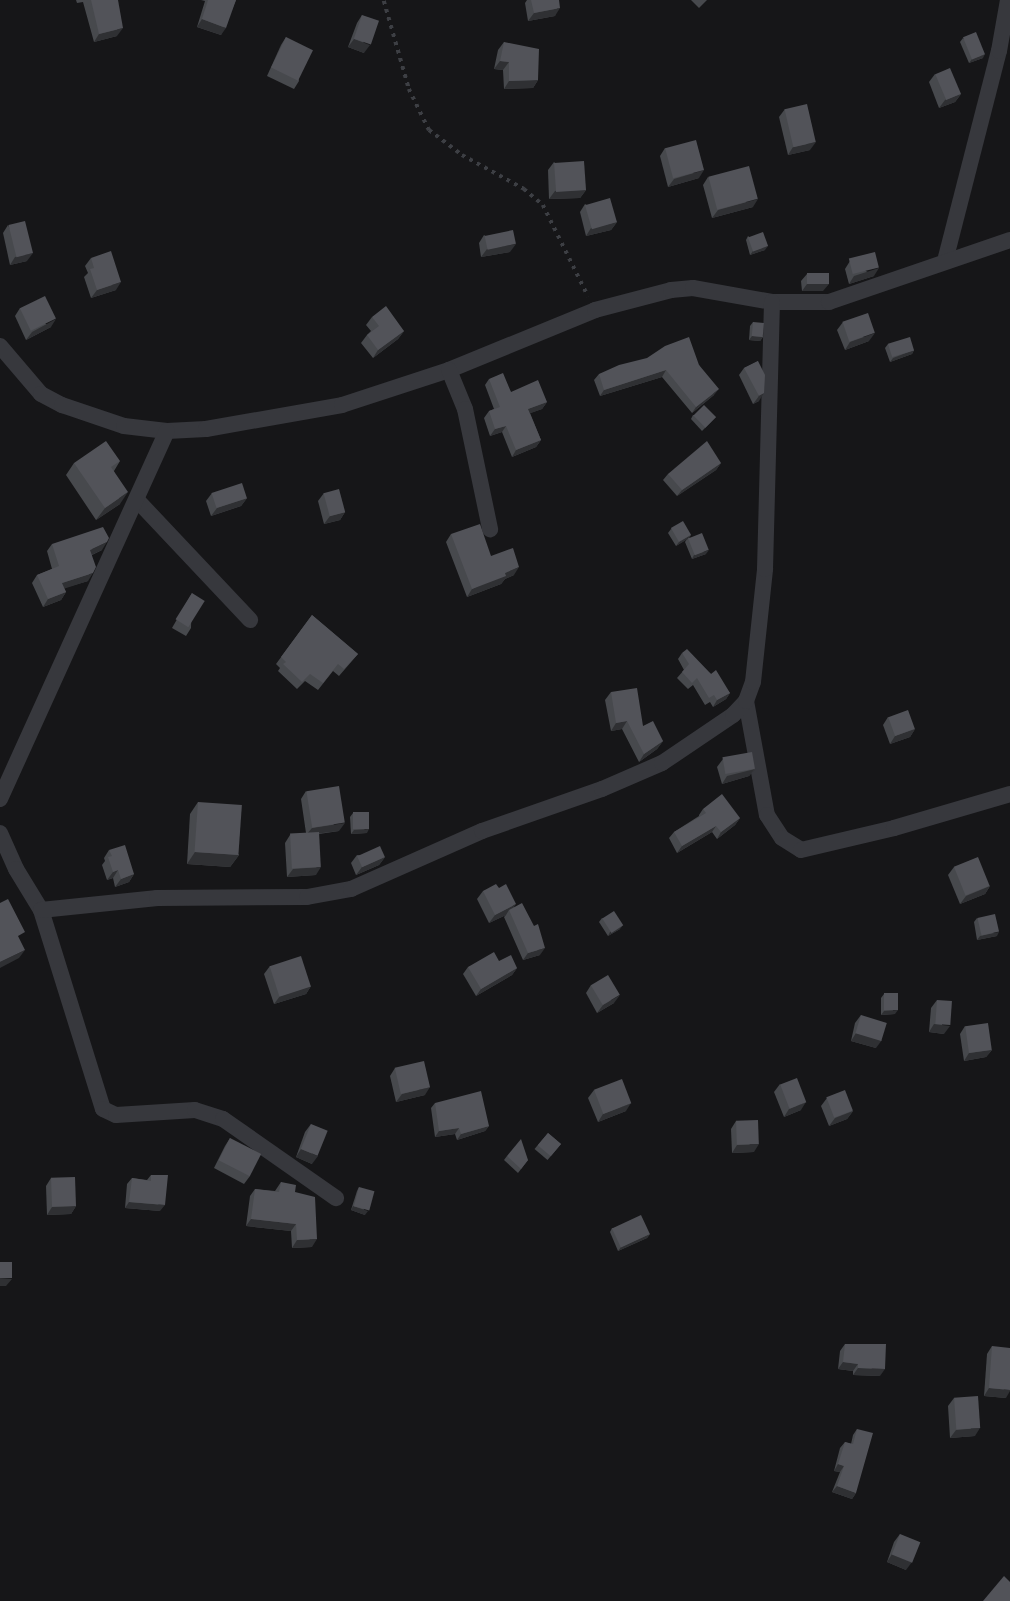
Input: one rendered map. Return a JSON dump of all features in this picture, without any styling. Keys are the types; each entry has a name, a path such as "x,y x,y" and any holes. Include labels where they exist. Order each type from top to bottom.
{"street":[{"path":"945,261 999,51 1007,0"},
{"path":"0,346 41,394 62,405 124,426 167,431 206,429 342,405 449,370 596,310 671,290 693,288 772,302 829,302 1010,240"},
{"path":"41,910 157,898 307,897 351,889 482,831 602,789 662,763 711,731 746,701 753,682 765,569 772,302"},
{"path":"449,370 465,409 490,529"},
{"path":"0,799 167,431"},
{"path":"137,500 250,620"},
{"path":"746,701 767,815 782,838 801,849 894,828 1010,794"},
{"path":"0,833 16,869 41,910 103,1109 116,1115 195,1110 223,1119 336,1198"}],"path":[{"path":"384,1 409,89 429,130 462,155 524,189 543,205 596,310"}],"building":[{"path":"91,0 118,0 123,28 99,34"},
{"path":"208,0 236,0 226,28 202,19"},
{"path":"531,0 559,0 560,8 534,13"},
{"path":"362,15 379,21 371,44 354,39"},
{"path":"976,32 985,54 972,59 963,37"},
{"path":"286,37 313,50 298,81 271,68"},
{"path":"504,42 539,49 538,80 509,81 509,62 500,61"},
{"path":"950,68 961,94 946,100 935,74"},
{"path":"807,104 816,142 793,147 785,109"},
{"path":"696,140 704,170 673,178 665,148"},
{"path":"584,161 586,190 556,192 554,163"},
{"path":"749,166 758,199 717,210 708,177"},
{"path":"610,198 617,222 592,229 585,205"},
{"path":"25,221 33,253 16,257 9,225"},
{"path":"513,230 516,244 488,250 485,236"},
{"path":"763,232 768,246 753,252 748,237"},
{"path":"111,251 121,282 97,290 90,269 94,268 91,258"},
{"path":"875,252 879,268 853,274 849,259"},
{"path":"807,273 829,273 829,284 807,284"},
{"path":"45,296 56,318 31,331 20,308"},
{"path":"386,306 404,331 378,350 367,335 379,326 372,317"},
{"path":"868,313 875,333 849,342 842,322"},
{"path":"753,322 764,323 763,337 752,336"},
{"path":"689,337 699,365 719,389 696,407 666,370 604,390 599,374 619,365 647,358 665,346"},
{"path":"910,337 914,350 892,357 888,344"},
{"path":"758,361 765,375 764,393 759,396 744,368"},
{"path":"503,373 511,392 538,380 547,402 528,409 541,440 516,450 506,426 495,429 489,411 500,407 489,379"},
{"path":"704,405 716,417 705,428 693,416"},
{"path":"106,441 120,461 111,467 128,492 105,508 74,463"},
{"path":"707,441 721,463 682,490 668,474"},
{"path":"242,483 247,498 217,508 212,493"},
{"path":"339,489 345,512 330,516 324,493"},
{"path":"683,521 691,535 679,542 671,528"},
{"path":"480,524 491,556 513,548 519,567 505,573 506,576 472,589 451,534"},
{"path":"103,527 109,538 107,542 90,550 96,567 93,573 62,583 66,592 48,599 37,575 59,566 52,544"},
{"path":"702,533 709,550 695,555 688,539"},
{"path":"192,593 205,601 188,627 176,619"},
{"path":"312,615 358,654 344,669 338,664 323,683 310,674 302,682 283,664 286,662 281,657"},
{"path":"687,649 711,674 716,670 730,693 717,700 714,695 709,698 697,678 692,683 682,672 689,664 682,653"},
{"path":"637,688 643,726 653,721 663,741 644,754 627,721 616,723 611,692"},
{"path":"908,710 915,729 895,736 888,717"},
{"path":"752,752 755,769 725,774 722,757"},
{"path":"339,786 345,823 312,828 306,791"},
{"path":"722,794 740,818 721,832 716,826 682,846 674,832 706,813 703,809"},
{"path":"198,802 242,805 238,855 195,852"},
{"path":"353,812 369,812 369,829 353,829"},
{"path":"319,832 321,867 292,868 290,834"},
{"path":"125,845 134,874 121,879 118,870 113,872 108,857 112,856 109,850"},
{"path":"380,846 385,857 362,867 357,856"},
{"path":"978,857 990,886 966,895 954,867"},
{"path":"496,884 499,888 506,884 516,904 495,915 483,891"},
{"path":"8,899 25,932 18,936 25,950 0,962 0,903"},
{"path":"522,903 534,926 538,924 545,948 528,953 509,910"},
{"path":"614,911 623,925 612,933 602,919"},
{"path":"995,914 999,932 982,936 977,918"},
{"path":"494,952 499,961 511,955 517,968 481,989 468,967"},
{"path":"301,956 311,986 280,997 270,966"},
{"path":"608,975 620,995 603,1005 591,985"},
{"path":"884,993 898,993 898,1010 884,1010"},
{"path":"937,1000 952,1001 950,1025 935,1024"},
{"path":"861,1015 887,1023 881,1041 855,1033"},
{"path":"988,1023 992,1050 969,1053 965,1026"},
{"path":"424,1061 430,1087 401,1094 395,1068"},
{"path":"797,1078 806,1102 790,1109 780,1084"},
{"path":"622,1079 631,1103 603,1114 594,1090"},
{"path":"845,1090 853,1111 834,1118 826,1097"},
{"path":"481,1091 489,1126 461,1134 459,1128 439,1131 435,1103"},
{"path":"758,1120 759,1144 737,1145 736,1121"},
{"path":"311,1124 328,1131 318,1156 301,1149"},
{"path":"548,1133 561,1144 551,1156 538,1145"},
{"path":"230,1138 261,1154 250,1176 219,1160"},
{"path":"521,1139 528,1160 521,1169 507,1156"},
{"path":"151,1175 168,1175 165,1205 129,1202 132,1178 151,1181"},
{"path":"75,1177 76,1206 52,1207 51,1178"},
{"path":"281,1182 296,1185 295,1192 315,1197 317,1239 297,1240 296,1224 251,1219 255,1189 279,1192"},
{"path":"359,1187 374,1191 369,1210 354,1206"},
{"path":"641,1215 650,1234 621,1248 612,1229"},
{"path":"0,1262 12,1262 12,1278 0,1278"},
{"path":"845,1344 886,1344 885,1369 858,1368 858,1364 843,1362"},
{"path":"992,1346 1010,1348 1010,1390 989,1388"},
{"path":"978,1396 980,1428 956,1430 954,1398"},
{"path":"857,1429 873,1433 856,1493 837,1486 844,1466 838,1464 845,1442 853,1444"},
{"path":"900,1534 920,1542 912,1563 892,1554"},
{"path":"1004,1576 1010,1582 1010,1601 983,1601"}]}
